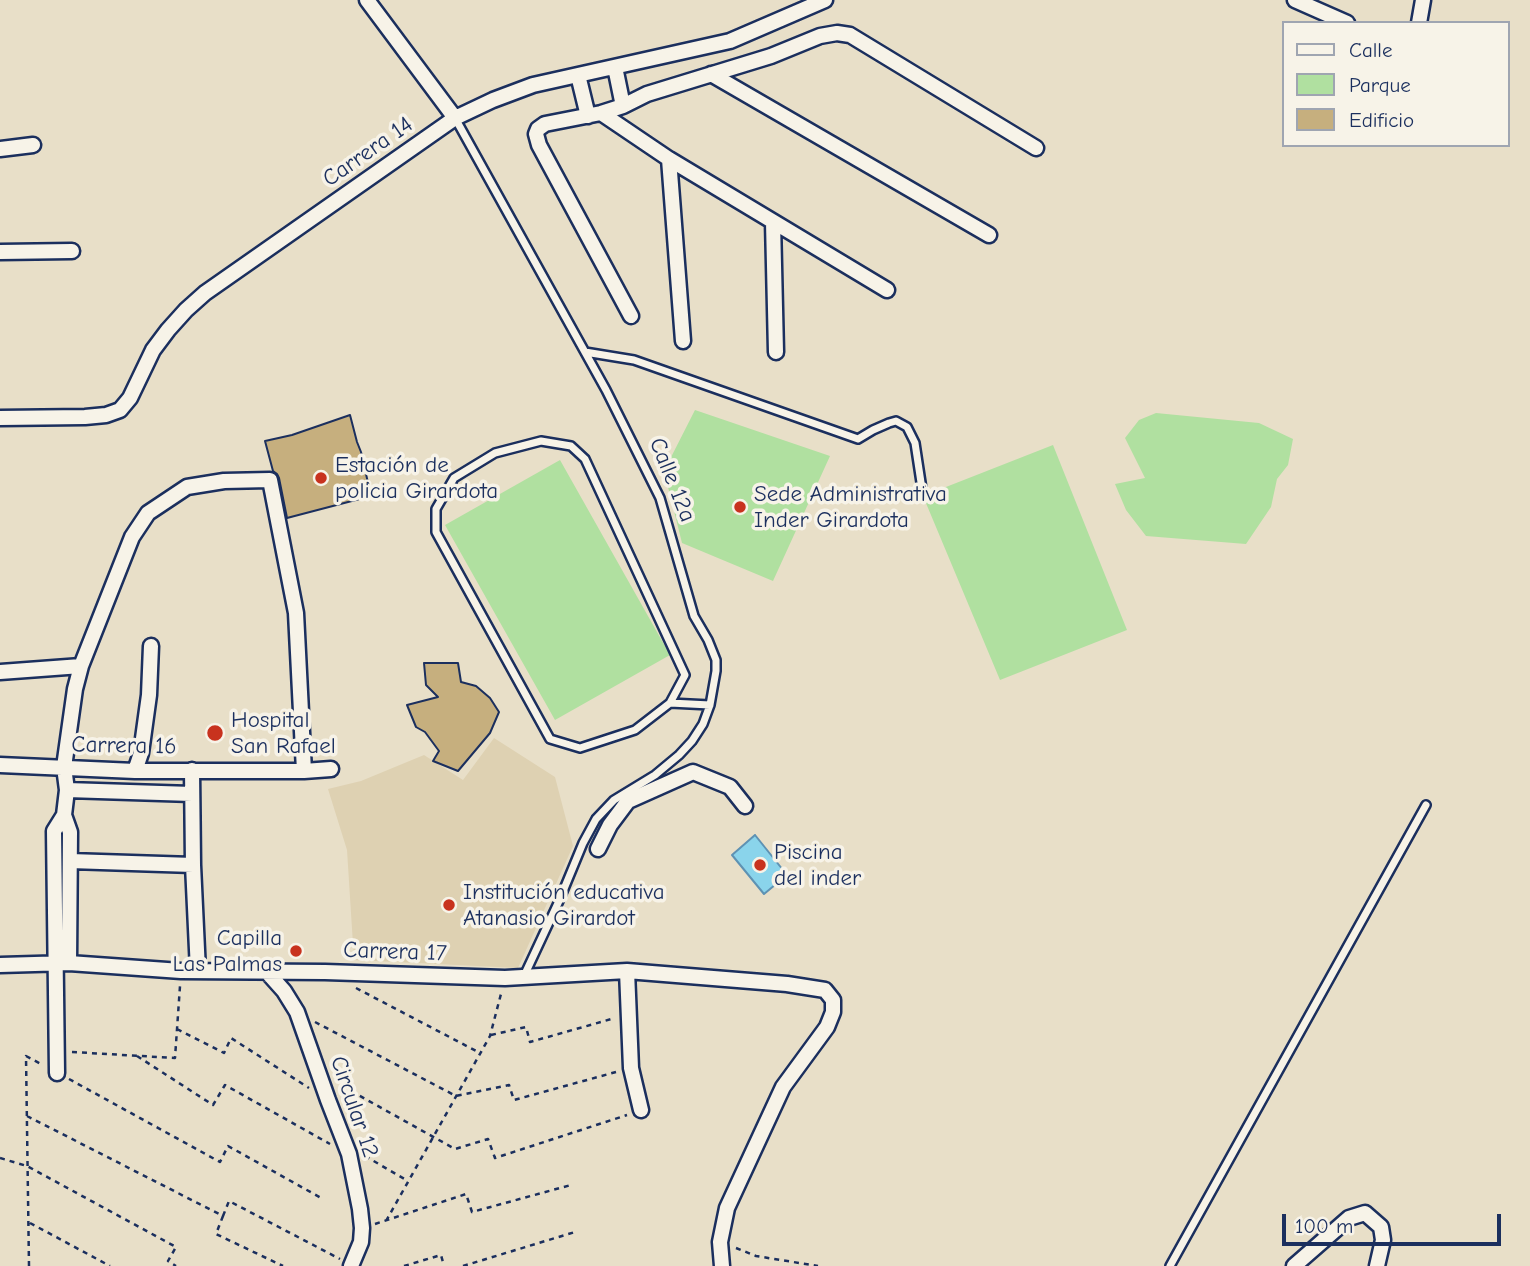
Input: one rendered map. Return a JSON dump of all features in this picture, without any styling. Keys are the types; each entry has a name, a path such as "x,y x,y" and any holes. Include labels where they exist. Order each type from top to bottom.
{"street":[{"name":"Calle 12a","path":"367,0 456,118"},
{"name":"Carrera 14","path":"0,418 85,417 106,415 120,410 130,398 153,350 186,310 205,293 456,118 533,85 730,41 825,0"},
{"path":"1295,0 1342,21"},
{"path":"1419,21 1423,0"},
{"path":"631,316 539,145 536,134 538,128 545,124 623,106 647,94 771,56 820,36 837,33 850,35 1036,148"},
{"path":"615,67 623,106"},
{"path":"711,74 989,235"},
{"path":"578,75 594,114 887,290"},
{"path":"0,149 33,145"},
{"path":"669,159 683,341"},
{"path":"773,222 776,352"},
{"path":"0,252 72,251"},
{"path":"62,963 54,831 64,814 67,790 64,767 81,666 132,537 148,513 187,487 224,481 270,480 296,613 304,771"},
{"path":"135,771 141,753 149,695 151,646"},
{"path":"0,672 81,666"},
{"name":"Carrera 16","path":"0,765 135,771 331,769"},
{"path":"191,770 198,971"},
{"path":"602,851 610,825 628,801 693,772 730,787 745,806"},
{"path":"67,790 192,794"},
{"path":"57,1073 70,861 70,832 64,814"},
{"path":"70,861 193,865"},
{"name":"Carrera 17","path":"0,965 62,963 181,971 505,978 627,971 787,984 825,990 833,1000 833,1012 827,1027 783,1087 727,1208 720,1242"},
{"path":"627,971 631,1068 641,1110"},
{"name":"Circular 12","path":"267,972 284,991 297,1012 349,1154 362,1228 361,1242 351,1266"},
{"path":"1294,1266 1349,1218 1365,1213 1381,1227 1383,1240 1377,1266"},
{"path":"720,1242 722,1266"}],"lane":[{"name":"Calle 12a","path":"456,118 585,352 660,498 694,616 716,660 710,705 702,724 679,755 655,775 614,800 596,819 524,976"},
{"path":"585,352 634,360 858,439 896,421 906,427 915,443 922,489"},
{"path":"670,703 685,675 585,459 571,446 541,441 495,453 454,478 436,509 436,532 550,738 580,748 635,730 670,703 710,705"},
{"path":"1170,1266 1426,805"},
{"path":"583,843 602,851"}],"path":[{"path":"58,1052 175,1058 181,971"},
{"path":"386,1221 490,1035 505,978"},
{"path":"349,985 480,1053"},
{"path":"297,1012 456,1096 509,1085 514,1100 631,1068"},
{"path":"490,1035 526,1027 530,1042 629,1015"},
{"path":"177,1029 224,1053 231,1038 328,1100 351,1091 455,1149 488,1139 495,1158 641,1110"},
{"path":"29,1266 26,1056 220,1162 228,1146 323,1199"},
{"path":"136,1056 213,1105 225,1085 349,1154 367,1156 408,1181"},
{"path":"27,1116 223,1216"},
{"path":"0,1158 27,1166 176,1247 168,1261 176,1266"},
{"path":"362,1228 466,1194 472,1212 571,1185"},
{"path":"283,1266 216,1234 229,1202 351,1266"},
{"path":"28,1223 110,1266"},
{"path":"463,1266 575,1232"},
{"path":"720,1242 756,1256 818,1266"},
{"path":"404,1266 441,1255 444,1266"}],"shaded area":[{"name":"Institución educativa Atanasio Girardot","path":"494,738 555,777 573,846 518,968 354,960 347,850 328,789 361,781 424,755 463,780"}],"green space":[{"name":"Sede Administrativa Inder Girardota","path":"695,410 830,456 773,581 682,543 664,471"},
{"path":"1156,413 1259,423 1293,439 1288,465 1277,479 1271,507 1246,544 1146,536 1126,510 1115,484 1145,478 1125,438 1139,420"},
{"path":"1053,445 1127,630 1000,680 923,496"},
{"path":"560,460 670,655 555,720 445,525"}],"water":[{"name":"Piscina del inder","path":"755,835 787,875 764,894 732,855"}],"building":[{"name":"Estación de policia Girardota","path":"350,415 371,496 287,518 279,478 273,471 265,441 292,435"},
{"path":"424,663 458,663 461,682 476,686 490,698 499,712 490,733 458,771 433,761 439,751 425,732 416,727 407,705 438,697 426,685"}],"place":[{"name":"Estación de policia Girardota","path":"321,478"},
{"name":"Sede Administrativa Inder Girardota","path":"740,507"},
{"name":"Hospital San Rafael","path":"215,733"},
{"name":"Piscina del inder","path":"760,865"},
{"name":"Institución educativa Atanasio Girardot","path":"449,905"},
{"name":"Capilla Las Palmas","path":"296,951"}]}
